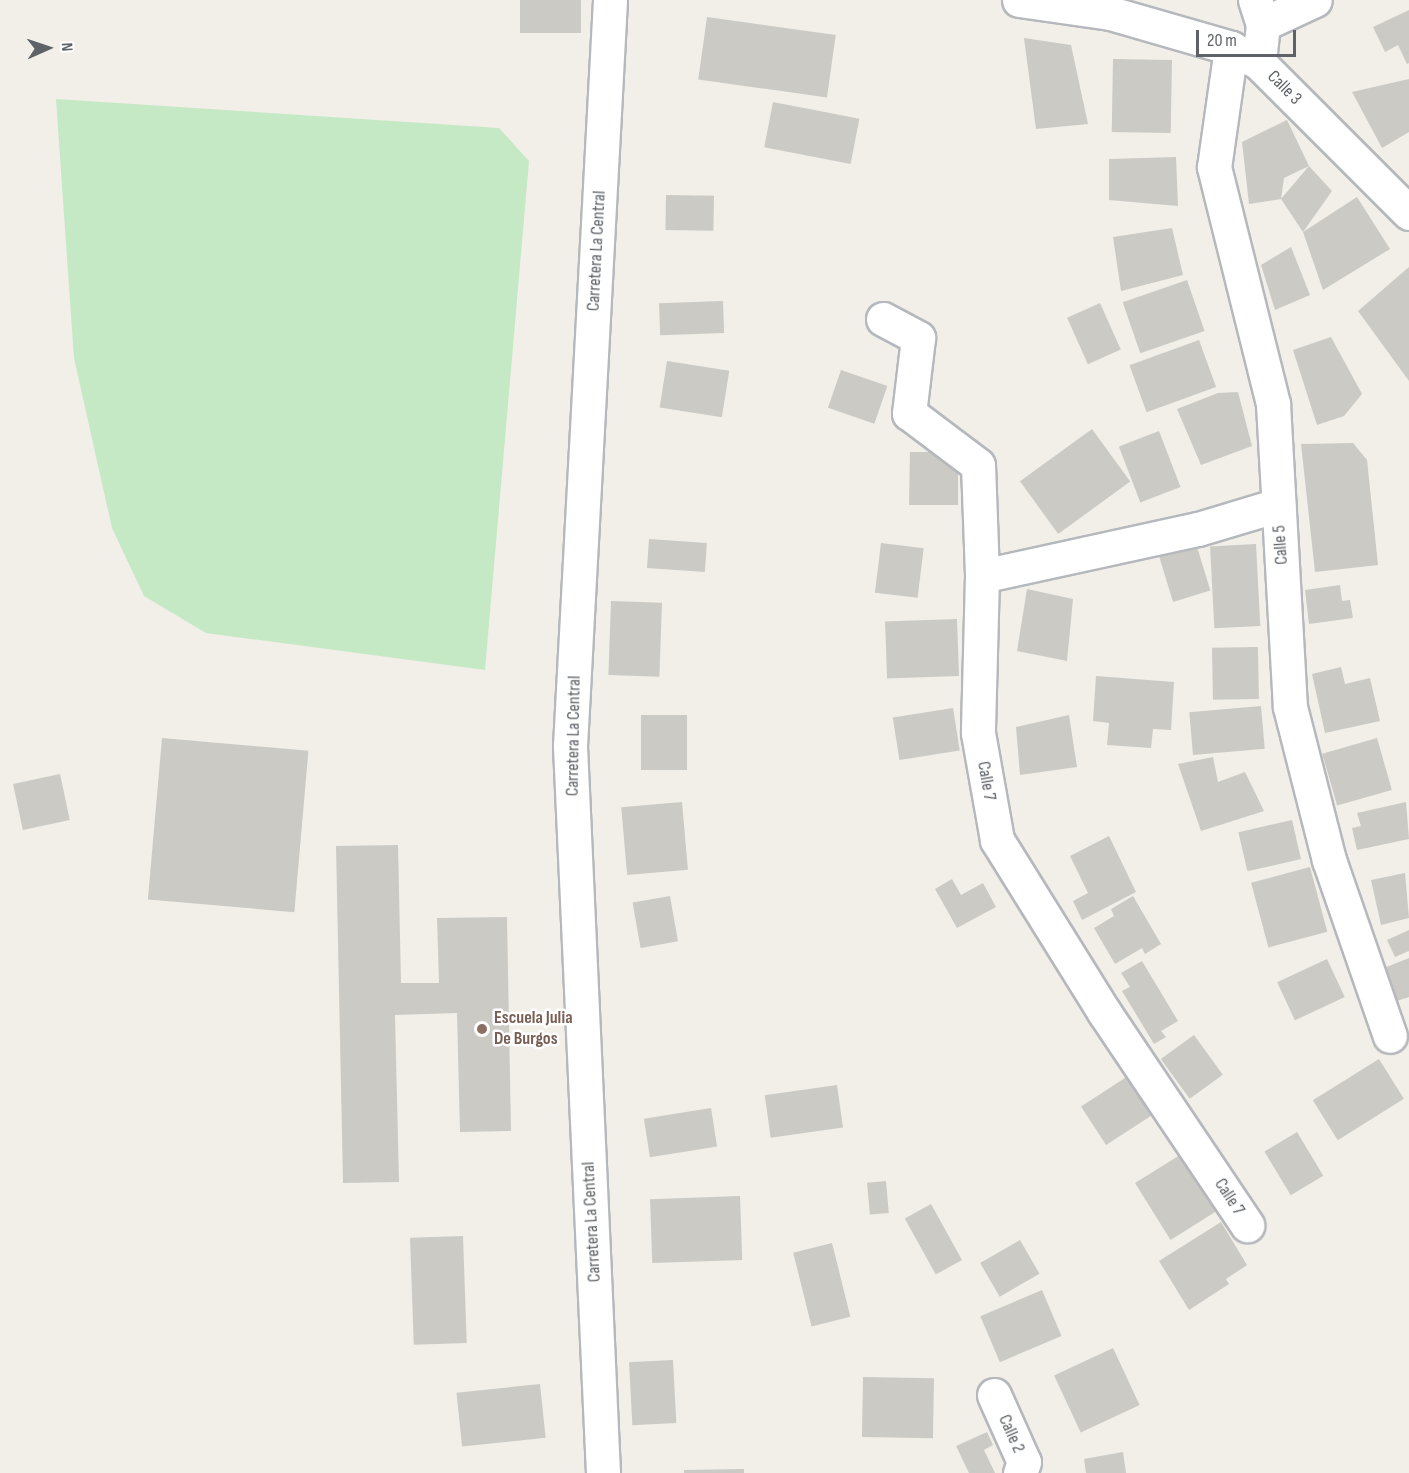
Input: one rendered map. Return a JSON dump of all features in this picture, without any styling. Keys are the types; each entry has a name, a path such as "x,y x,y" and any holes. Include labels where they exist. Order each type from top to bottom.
{"street":[{"name":"Carretera La Central","path":"603,1473 570,746 610,0"},
{"name":"Calle 3","path":"1019,0 1110,13 1245,55 1409,213"},
{"path":"1259,12 1315,0"},
{"name":"Calle 5","path":"1259,12 1214,167 1273,404 1290,707 1299,755 1356,946 1390,1035"},
{"name":"Calle 7","path":"883,319 918,338 909,413 978,465 982,576 978,733 997,840 1104,1012 1247,1225"},
{"path":"982,576 1198,529 1278,505"},
{"name":"Calle 2","path":"994,1395 1024,1462 1020,1473"}],"green space":[{"path":"56,99 499,128 529,161 485,670 206,633 144,596 112,528 74,358"}],"building":[{"path":"520,0 581,0 581,33 520,33"},
{"path":"1409,10 1409,63 1407,64 1398,45 1385,52 1373,27"},
{"path":"707,17 836,35 827,97 698,79"},
{"path":"1024,38 1071,45 1088,124 1036,129"},
{"path":"1113,59 1172,60 1171,133 1112,132"},
{"path":"1409,79 1409,132 1382,148 1352,92"},
{"path":"773,102 859,119 851,164 764,147"},
{"path":"1287,120 1309,166 1284,178 1281,199 1249,204 1242,142"},
{"path":"1176,157 1178,206 1109,200 1109,159"},
{"path":"1309,166 1332,191 1303,232 1281,199"},
{"path":"666,195 714,196 713,231 665,230"},
{"path":"1357,197 1390,249 1323,290 1303,232"},
{"path":"1172,228 1183,275 1121,291 1113,237"},
{"path":"1291,247 1310,295 1275,310 1261,265"},
{"path":"1409,267 1409,381 1358,311"},
{"path":"1187,280 1205,331 1140,353 1123,302"},
{"path":"723,301 724,333 660,335 659,303"},
{"path":"1100,303 1121,350 1088,364 1067,318"},
{"path":"1331,337 1362,394 1344,416 1317,425 1293,350"},
{"path":"1199,340 1216,387 1147,412 1129,365"},
{"path":"667,361 729,371 722,417 660,407"},
{"path":"841,370 887,386 874,424 828,408"},
{"path":"1238,392 1252,446 1201,465 1177,409 1218,393"},
{"path":"1092,429 1130,482 1058,534 1020,481"},
{"path":"1159,431 1181,487 1140,502 1119,446"},
{"path":"1353,443 1367,460 1378,565 1315,572 1301,444"},
{"path":"910,452 940,452 958,467 958,505 909,505"},
{"path":"1194,537 1210,591 1173,602 1157,548"},
{"path":"649,539 707,543 705,572 647,568"},
{"path":"881,543 924,548 918,598 875,593"},
{"path":"1256,544 1260,626 1214,628 1210,546"},
{"path":"1340,585 1342,601 1350,600 1353,618 1309,624 1305,590"},
{"path":"1027,589 1073,599 1067,661 1017,651"},
{"path":"611,601 662,603 659,677 608,675"},
{"path":"957,619 959,676 887,678 885,622"},
{"path":"1258,647 1259,699 1213,700 1212,648"},
{"path":"1341,667 1345,684 1370,678 1380,721 1325,733 1312,674"},
{"path":"1096,676 1174,682 1171,730 1153,729 1151,748 1107,745 1109,723 1093,721"},
{"path":"1261,706 1265,749 1193,755 1189,712"},
{"path":"953,708 960,750 899,760 893,718"},
{"path":"641,715 687,715 687,770 641,770"},
{"path":"1069,715 1077,767 1020,775 1016,727"},
{"path":"162,738 308,751 294,912 148,899"},
{"path":"1377,738 1392,790 1337,806 1322,754"},
{"path":"1213,757 1218,782 1245,772 1264,811 1201,831 1178,764"},
{"path":"60,774 70,820 23,830 13,784"},
{"path":"682,802 688,870 627,875 621,807"},
{"path":"1406,802 1409,839 1357,850 1352,828 1361,826 1357,813"},
{"path":"1292,820 1301,859 1247,871 1238,832"},
{"path":"1109,836 1136,892 1082,920 1073,901 1088,893 1070,856"},
{"path":"398,845 401,983 439,983 437,918 507,917 511,1131 460,1132 457,1013 395,1015 399,1182 343,1183 336,846"},
{"path":"1310,867 1327,932 1268,948 1251,883"},
{"path":"1405,873 1409,918 1381,925 1371,880"},
{"path":"952,879 961,895 983,883 996,907 957,928 935,889"},
{"path":"670,896 678,941 641,948 633,903"},
{"path":"1133,896 1161,944 1145,954 1142,948 1115,964 1094,928 1114,916 1111,909"},
{"path":"1409,930 1409,951 1395,957 1387,940"},
{"path":"1409,958 1409,997 1397,1001 1384,968"},
{"path":"1327,959 1345,997 1295,1020 1277,982"},
{"path":"1142,961 1178,1021 1161,1031 1166,1037 1154,1044 1122,991 1130,987 1121,973"},
{"path":"1194,1035 1223,1075 1190,1099 1161,1059"},
{"path":"1379,1059 1404,1099 1338,1140 1313,1100"},
{"path":"1128,1076 1153,1115 1106,1145 1081,1106"},
{"path":"837,1085 843,1128 771,1138 765,1095"},
{"path":"711,1108 717,1147 650,1157 644,1119"},
{"path":"1297,1132 1323,1176 1291,1195 1264,1152"},
{"path":"1180,1155 1216,1212 1171,1240 1135,1183"},
{"path":"886,1181 889,1213 870,1215 867,1183"},
{"path":"740,1196 742,1260 652,1263 650,1199"},
{"path":"931,1204 962,1260 936,1275 905,1219"},
{"path":"1221,1222 1247,1265 1226,1279 1229,1284 1189,1310 1159,1261"},
{"path":"463,1236 467,1343 414,1345 410,1238"},
{"path":"1020,1240 1040,1274 1000,1297 980,1263"},
{"path":"832,1243 850,1317 812,1326 793,1253"},
{"path":"1042,1290 1062,1336 1000,1362 980,1316"},
{"path":"1113,1348 1140,1405 1081,1433 1054,1375"},
{"path":"673,1360 676,1423 632,1425 629,1362"},
{"path":"863,1377 934,1378 933,1438 862,1437"},
{"path":"540,1384 546,1438 462,1446 456,1393"},
{"path":"987,1432 993,1445 984,1450 995,1473 969,1473 956,1446"},
{"path":"1123,1452 1126,1473 1086,1473 1084,1459"},
{"path":"744,1469 744,1473 684,1473 684,1470"}],"place":[{"name":"Escuela Julia De Burgos","path":"482,1029"}]}
